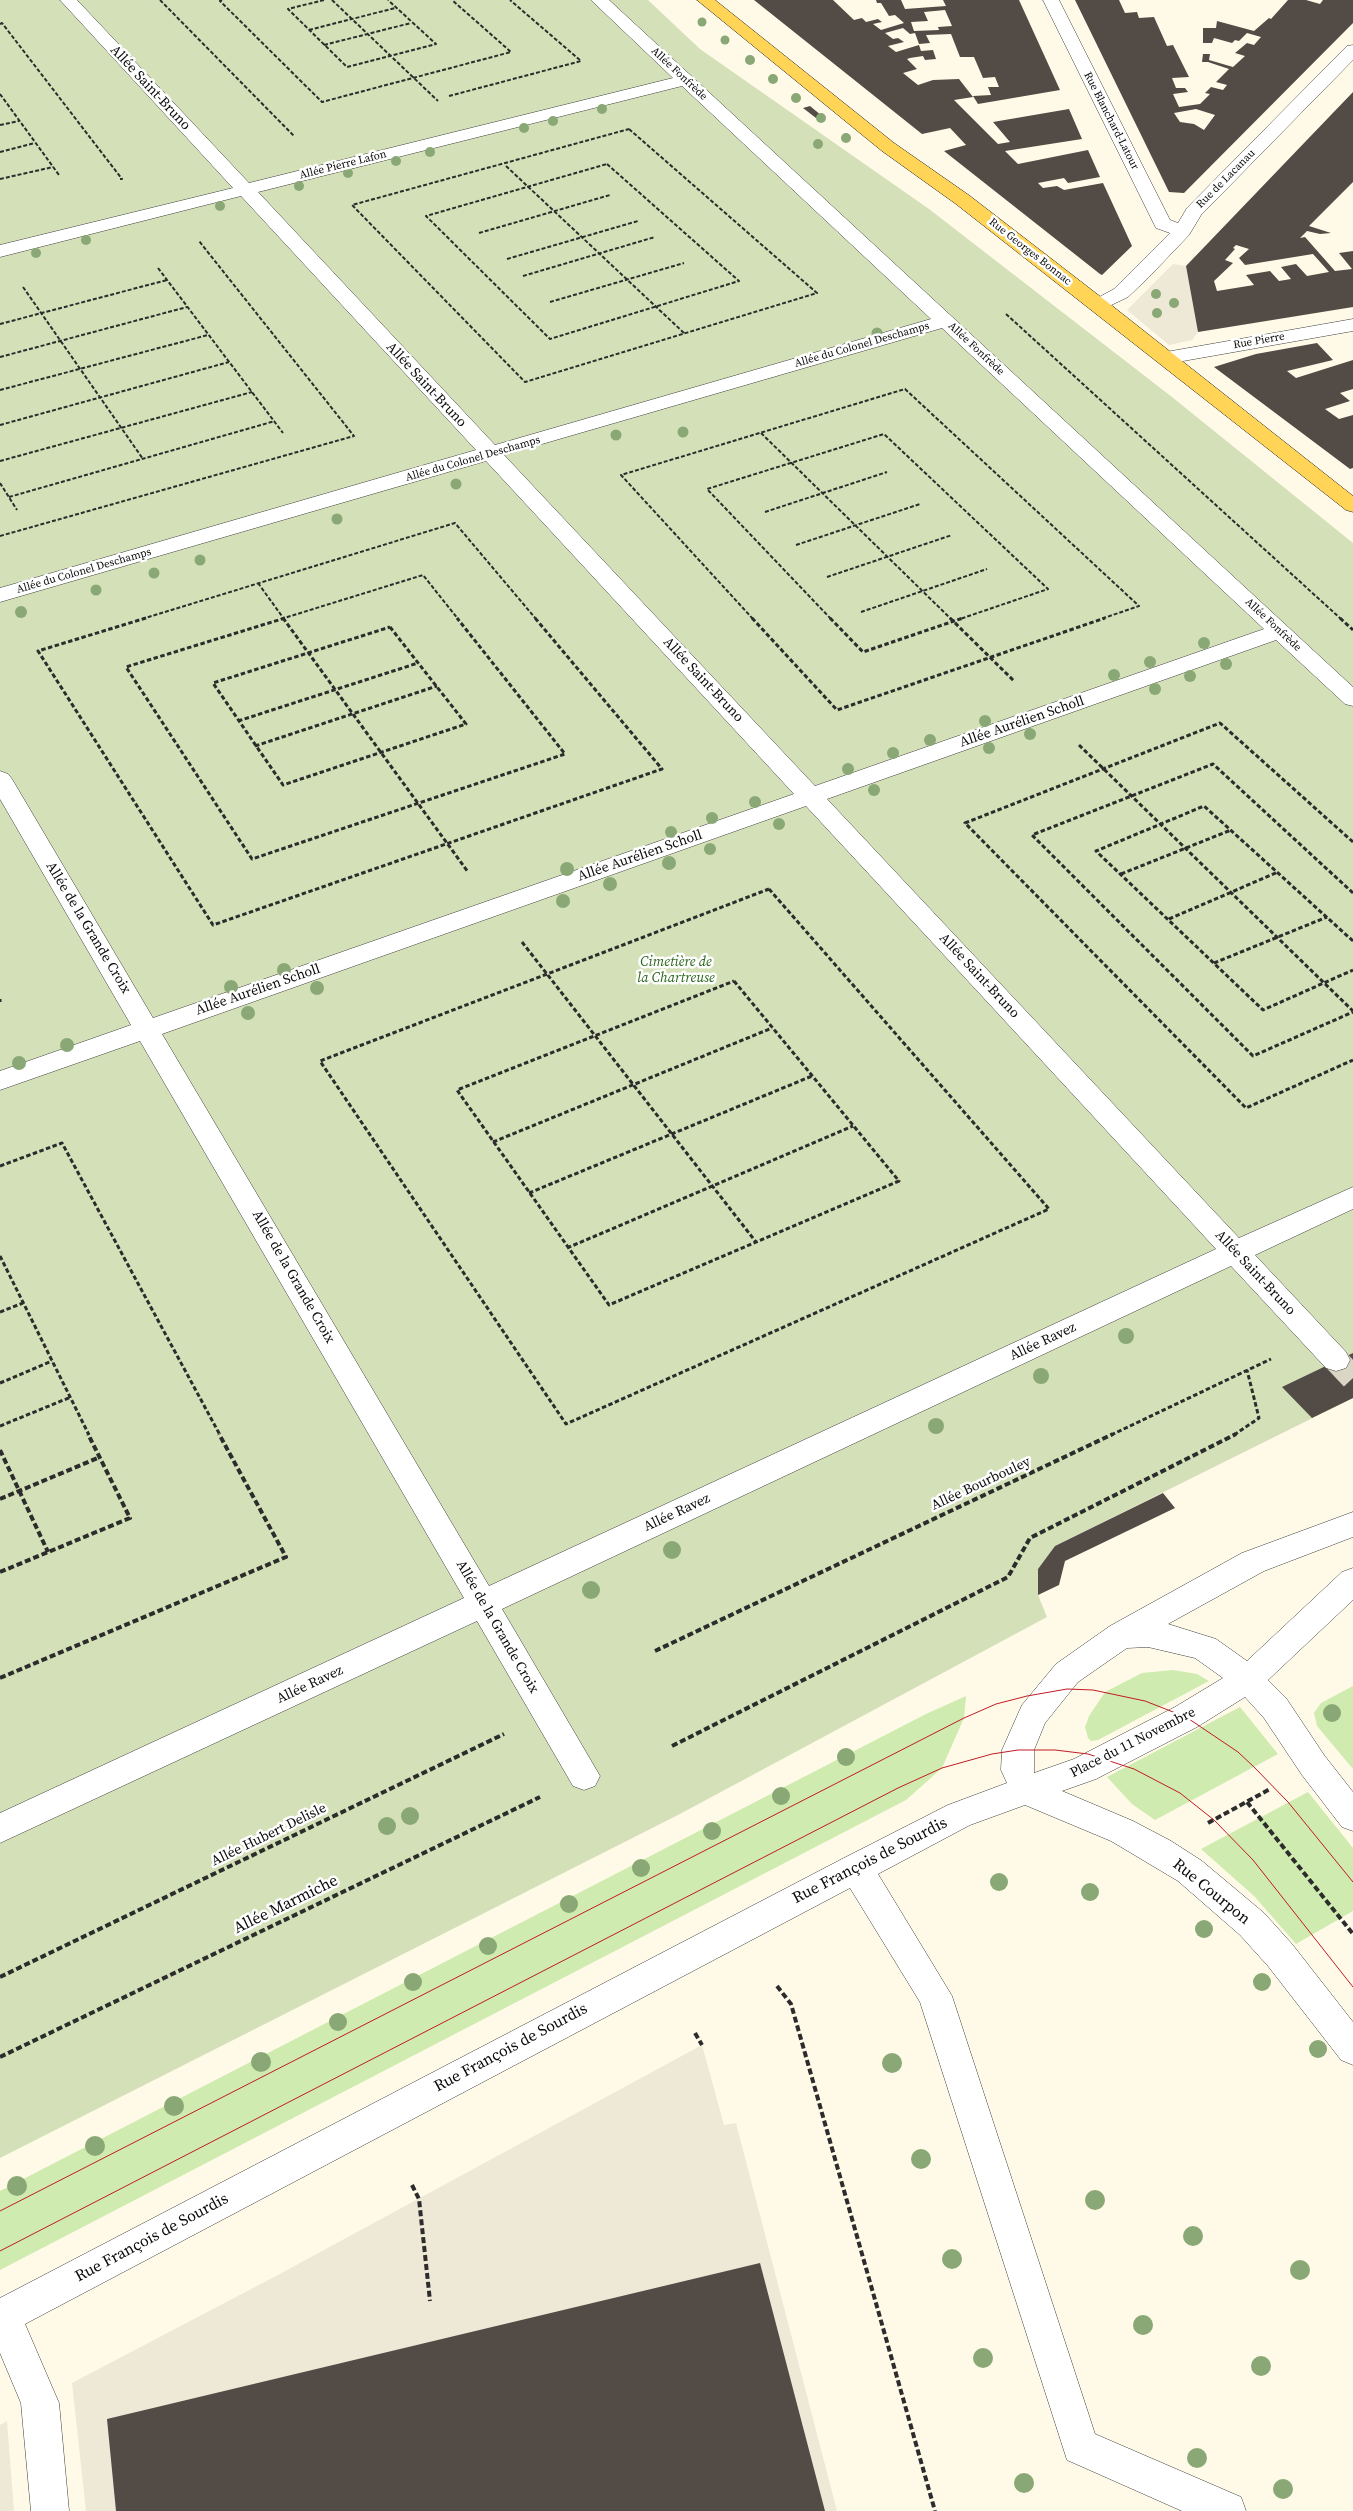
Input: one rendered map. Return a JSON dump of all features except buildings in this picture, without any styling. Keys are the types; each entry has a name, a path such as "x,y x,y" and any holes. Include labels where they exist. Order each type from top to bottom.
{"main road":[{"name":"Rue Georges Bonnac","path":"705,0 888,146 963,200 1099,305 1353,506"}],"street":[{"name":"Allée Saint-Bruno","path":"68,0 1336,1360"},
{"name":"Allée Fonfrède","path":"599,0 1353,699"},
{"name":"Rue Blanchard-Latour","path":"1051,0 1163,224 1182,231"},
{"name":"Rue de Lacanau","path":"1099,305 1121,293 1182,231 1194,212 1353,50"},
{"name":"Allée Pierre Lafon","path":"0,251 686,80"},
{"name":"Allée du Colonel Deschamps","path":"0,595 945,321"},
{"name":"Rue Pierre","path":"1166,358 1353,325"},
{"name":"Allée Aurélien Scholl","path":"0,1081 1280,631"},
{"name":"Allée de la Grande Croix","path":"0,779 584,1776"},
{"name":"Allée Ravez","path":"0,1830 1353,1197"},
{"path":"1026,1791 1017,1770 1018,1750 1033,1714 1067,1673 1122,1636 1252,1562 1353,1524"},
{"name":"Place du 11 Novembre","path":"1026,1791 1085,1770 1228,1693 1248,1679 1353,1581"},
{"path":"1122,1636 1148,1634 1172,1638 1205,1648 1248,1679 1275,1708 1313,1766 1353,1817"},
{"name":"Rue Courpon","path":"1026,1791 1122,1831 1159,1850 1190,1871 1252,1924 1280,1955 1353,2049"},
{"name":"Rue François de Sourdis","path":"2,2317 959,1814 1026,1791"},
{"path":"856,1868 935,1996 1080,2446 1227,2511"},
{"path":"2,2317 40,2403 50,2511"}],"path":[{"path":"160,0 295,137"},
{"path":"222,0 220,0 322,102 511,52 452,0"},
{"path":"324,0 288,9 347,67 436,44 388,0"},
{"path":"332,0 684,333"},
{"path":"426,102 581,61 510,0"},
{"path":"308,30 396,8"},
{"path":"0,24 2,23 122,178 112,181"},
{"path":"324,45 412,23"},
{"path":"0,94 1,98 60,175"},
{"path":"0,125 19,121"},
{"path":"629,128 816,293 524,382 352,205 504,163 629,128"},
{"path":"0,152 35,143"},
{"path":"607,164 739,281 550,339 426,216 528,187 607,164"},
{"path":"0,179 53,167"},
{"path":"479,233 610,196"},
{"path":"507,259 638,221"},
{"path":"523,276 655,237"},
{"path":"0,536 354,436 199,240"},
{"path":"550,302 684,262"},
{"path":"158,268 283,433"},
{"path":"0,324 167,280"},
{"path":"21,285 143,459"},
{"path":"0,357 187,307"},
{"path":"1006,314 1353,630"},
{"path":"0,390 208,335"},
{"path":"0,425 229,362"},
{"path":"905,389 1139,606 989,657 837,710 621,476 905,389"},
{"path":"0,461 252,392"},
{"path":"9,497 275,421"},
{"path":"761,433 792,462 953,622 1132,796 1160,824 1186,848 1353,1012 1253,1056 1032,835 1132,796 1213,764 1353,893"},
{"path":"884,434 1048,589 953,622 863,652 707,489 884,434"},
{"path":"765,512 887,472"},
{"path":"0,483 17,510"},
{"path":"796,545 920,504"},
{"path":"455,523 662,769 448,844 213,925 38,651 455,523"},
{"path":"827,577 952,535"},
{"path":"861,612 987,568"},
{"path":"423,575 565,754 418,803 252,859 126,667 423,575"},
{"path":"258,583 494,907 756,1242"},
{"path":"390,627 466,724 283,785 213,683 310,653 390,627"},
{"path":"238,721 418,663"},
{"path":"256,746 437,686"},
{"path":"1353,842 1220,723 965,823 1246,1108 1353,1060"},
{"path":"1353,941 1204,806 1096,851 1263,1010 1353,970"},
{"path":"1121,874 1231,830"},
{"path":"1168,919 1278,872"},
{"path":"769,888 1050,1208 566,1424 320,1061 547,974 769,888"},
{"path":"1214,963 1327,917"},
{"path":"734,982 899,1181 609,1305 456,1090 595,1036 734,982"},
{"path":"493,1142 772,1028"},
{"path":"529,1193 812,1076"},
{"path":"567,1248 853,1126"},
{"path":"0,1166 62,1143 286,1557 0,1678"},
{"path":"0,1256 130,1518 0,1572"},
{"path":"0,1312 24,1303"},
{"name":"Allée Bourbouley","path":"655,1652 1316,1338"},
{"path":"0,1383 52,1361"},
{"path":"672,1746 1008,1576 1030,1538 1234,1435 1259,1418 1247,1370"},
{"path":"0,1426 71,1397"},
{"path":"0,1450 48,1552"},
{"path":"0,1499 100,1457"},
{"name":"Allée Hubert Delisle","path":"0,1977 547,1713"},
{"path":"1159,1850 1313,1766"},
{"name":"Allée Marmiche","path":"0,2057 584,1776"},
{"path":"1247,1802 1353,1934"},
{"path":"777,1986 791,2004 935,2511"},
{"path":"695,2033 702,2045"},
{"path":"412,2185 419,2199 430,2301"}],"green space":[{"name":"Cimetière de la Chartreuse","path":"0,0 648,0 700,49 929,209 1172,397 1353,543 1353,1398 1055,1546 1038,1569 1038,1595 1047,1617 678,1815 0,2158"},
{"path":"1173,1670 1197,1674 1209,1681 1098,1740 1091,1741 1088,1738 1085,1727 1089,1716 1105,1692 1142,1673"},
{"path":"1353,1686 1353,1769 1317,1726 1314,1713 1321,1703"},
{"path":"966,1696 964,1718 942,1768 906,1800 0,2270 0,2191 926,1714"},
{"path":"1240,1707 1278,1754 1155,1820 1132,1804 1107,1777"},
{"path":"1308,1792 1353,1848 1353,1911 1296,1944 1254,1896 1201,1849"}],"shaded area":[{"path":"1173,264 1186,266 1198,332 1192,340 1169,345 1127,310"},
{"path":"702,2045 724,2125 736,2123 837,2511 86,2511 72,2383 276,2276"},
{"path":"7,2421 14,2511 0,2511 0,2425"}],"tunnel":[{"path":"1336,1360 1353,1378"}],"tram line":[{"path":"0,2211 964,1718 996,1704 1027,1696 1067,1689 1093,1690 1145,1701 1186,1717 1238,1752 1254,1767 1288,1802 1353,1882"},
{"path":"0,2251 898,1788 942,1768 992,1754 1018,1750 1055,1750 1088,1754 1134,1769 1180,1793 1214,1820 1253,1860 1353,1987"}]}
